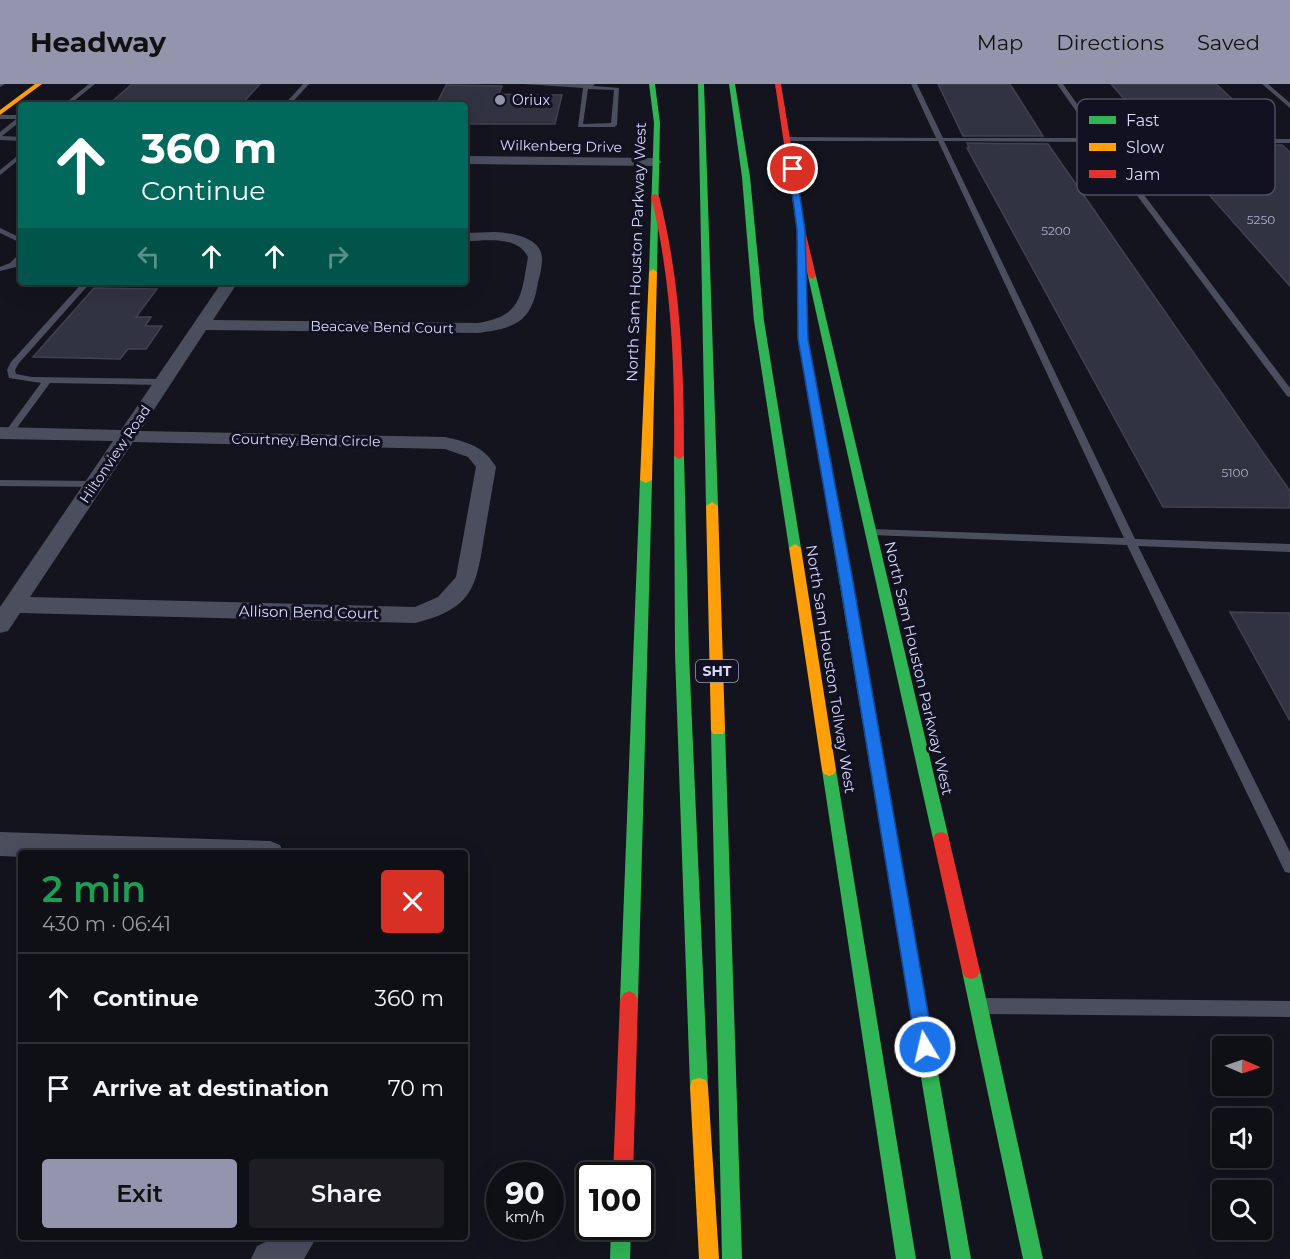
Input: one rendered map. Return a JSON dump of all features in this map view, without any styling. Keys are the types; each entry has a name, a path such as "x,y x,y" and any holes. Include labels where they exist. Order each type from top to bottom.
{"main road":[{"path":"0,115 39,84"},
{"name":"North Sam Houston Parkway West","path":"623,1162 656,162 657,123 652,84"},
{"name":"SHT","path":"701,84 732,1259"},
{"name":"North Sam Houston Tollway West","path":"732,84 746,177 759,321 906,1259"},
{"name":"North Sam Houston Parkway West","path":"778,84 801,230 979,1006 1033,1259"},
{"path":"655,196 664,222 679,348 678,458 683,671 693,942 709,1259"},
{"path":"801,230 803,339 846,576 961,1259"},
{"path":"620,1259 621,1240"}],"street":[{"name":"Wilkenberg Drive","path":"468,160 656,162"},
{"name":"Beacave Bend Court","path":"201,325 492,326 514,320 525,307 535,257 528,245 509,238 468,237"},
{"name":"Hiltonview Road","path":"0,625 228,285"},
{"name":"Courtney Bend Circle","path":"4,433 445,443 466,448 482,458"},
{"name":"Allison Bend Court","path":"13,605 415,615 434,611 461,590 467,577 486,467 482,458"},
{"path":"0,844 162,850"},
{"path":"270,1259 288,1250 296,1240"}],"lane":[{"path":"70,102 92,84"},
{"path":"290,102 306,84"},
{"path":"527,84 589,85 617,89 614,125 580,126 589,85"},
{"path":"914,84 1131,542 1290,867"},
{"path":"1060,84 1077,108"},
{"path":"1265,84 1290,106"},
{"path":"0,115 18,118"},
{"path":"0,136 18,120"},
{"path":"9,128 18,128"},
{"path":"0,136 18,139"},
{"path":"788,139 1077,140"},
{"path":"1275,141 1290,141"},
{"path":"0,173 18,158"},
{"path":"1140,195 1290,394"},
{"path":"0,230 18,239"},
{"path":"0,269 13,265 18,260"},
{"path":"84,285 15,362 11,370 12,376 48,380 163,382"},
{"path":"4,433 48,380"},
{"path":"0,483 95,484"},
{"path":"871,532 1290,548"},
{"path":"979,1006 1290,1009"}],"building":[{"path":"132,84 260,84 244,102 111,102"},
{"path":"938,84 1010,84 1043,136 963,136"},
{"path":"1111,84 1216,84 1232,99 1124,99"},
{"name":"Oriux","path":"446,85 502,86 499,94 562,95 555,124 468,124 468,102 438,102"},
{"path":"967,143 1048,144 1077,186 1077,195 1084,195 1290,491 1290,508 1163,507 967,148 969,148"},
{"path":"1275,145 1282,145 1290,152 1290,286 1209,195 1275,195"},
{"path":"94,288 157,289 136,317 151,317 145,326 162,326 146,349 128,349 120,359 33,357"},
{"path":"1230,612 1290,613 1290,721"}],"traffic: fast":[{"path":"652,84 657,123 653,272"},
{"path":"701,84 712,506"},
{"path":"732,84 746,177 759,321 795,548"},
{"path":"812,276 941,839"},
{"path":"820,434 961,1259"},
{"path":"679,456 682,654 699,1087"},
{"path":"629,1000 646,480"},
{"path":"718,730 732,1259"},
{"path":"829,770 906,1259"},
{"path":"971,971 1033,1259"},
{"path":"620,1259 621,1240"}],"traffic: slow":[{"path":"0,113 39,84"},
{"path":"801,230 803,339 820,434"},
{"path":"646,480 653,272"},
{"path":"712,506 718,730"},
{"path":"795,548 829,770"},
{"path":"699,1087 709,1259"}],"traffic: jam":[{"path":"778,84 801,230 812,276"},
{"path":"655,196 669,260 676,325 679,456"},
{"path":"941,839 971,971"},
{"path":"623,1162 629,1000"}],"place":[{"name":"Oriux","path":"500,100"}],"route":[{"path":"793,169 801,230 803,339 846,576 925,1047"}]}
